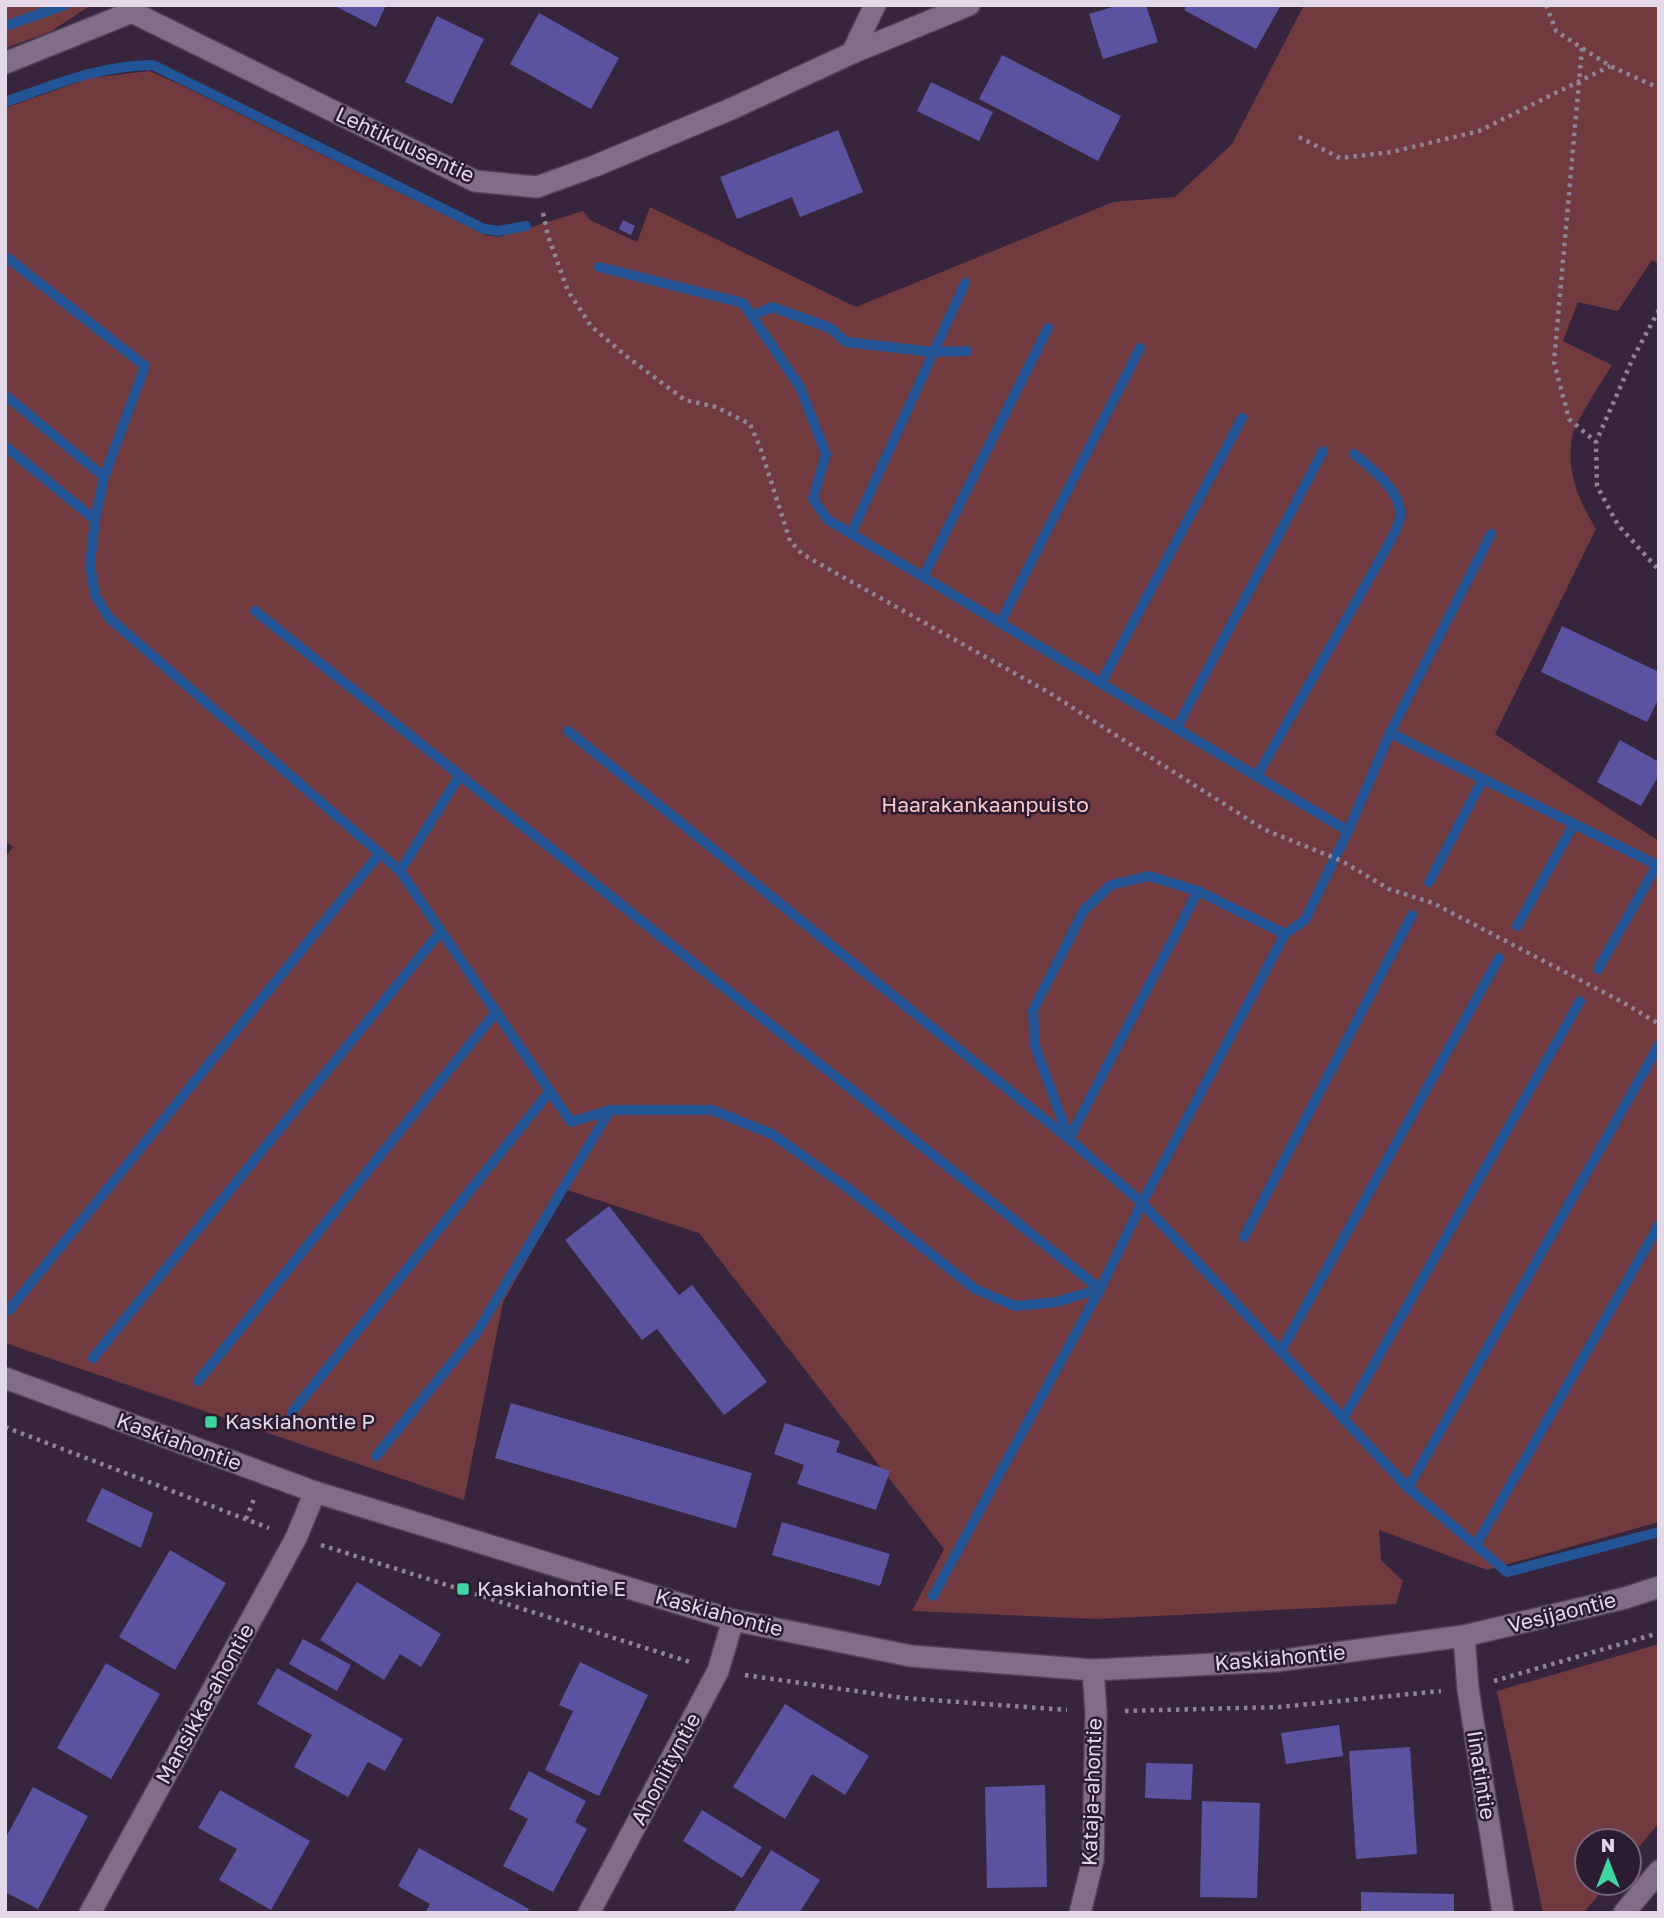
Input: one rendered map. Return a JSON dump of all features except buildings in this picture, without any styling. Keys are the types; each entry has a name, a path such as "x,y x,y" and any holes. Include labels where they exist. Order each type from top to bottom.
{"street":[{"path":"852,53 875,5"},
{"name":"Lehtikuusentie","path":"5,63 134,9 475,181 537,187 595,166 731,109 852,53 969,5"},
{"name":"Kaskiahontie","path":"5,1378 315,1492 733,1620 911,1656 1093,1670 1276,1661 1464,1636"},
{"name":"Mansikka-ahontie","path":"90,1913 296,1538 315,1492"},
{"name":"Vesijaontie","path":"1464,1636 1625,1598 1659,1587"},
{"name":"Ahoniityntie","path":"589,1913 718,1671 733,1620"},
{"name":"Iinatintie","path":"1464,1636 1468,1689 1503,1913"},
{"name":"Kataja-ahontie","path":"1080,1913 1093,1860 1096,1712 1093,1670"},
{"path":"1624,1913 1659,1871"}],"path":[{"path":"1546,5 1556,31 1610,66 1659,88"},
{"path":"1583,48 1555,362 1569,419 1596,442"},
{"path":"1299,137 1340,158 1392,152 1479,131 1610,66"},
{"path":"537,187 548,236 568,291 591,326 685,400 716,407 750,424 761,447 790,541 802,554 1048,692 1265,830 1340,860 1389,889 1433,903 1659,1024"},
{"path":"1659,310 1633,358 1596,442 1597,486 1618,525 1659,570"}],"green space":[{"path":"5,5 91,5 50,32 5,48"},
{"name":"Haarakankaanpuisto","path":"1304,5 1659,5 1659,264 1652,260 1618,311 1578,302 1563,341 1612,365 1589,402 1572,437 1572,474 1584,508 1596,529 1495,734 1659,841 1659,1522 1487,1570 1379,1530 1381,1560 1403,1581 1396,1604 1097,1619 912,1611 944,1549 699,1233 567,1190 503,1302 464,1500 5,1343 5,857 13,847 5,841 5,108 90,78 149,71 485,235 499,237 583,211 590,220 637,242 650,207 856,307 1113,202 1175,197 1232,144"},
{"path":"1659,1644 1659,1823 1643,1842 1643,1827 1573,1827 1573,1897 1597,1897 1583,1913 1543,1913 1497,1691"}],"waterway":[{"path":"5,26 65,5"},
{"path":"5,102 95,72 153,65 484,229 498,231 526,226"},
{"path":"5,256 145,366 104,477 95,520"},
{"path":"599,267 743,303 800,387 826,454 813,499 828,520 1348,831"},
{"path":"851,534 965,283"},
{"path":"752,316 772,307 830,328 846,342 933,352 967,351"},
{"path":"923,577 1048,328"},
{"path":"1000,623 1140,348"},
{"path":"5,395 104,477"},
{"path":"1101,683 1242,418"},
{"path":"5,446 95,520 90,565 95,595 109,618 400,871 571,1122 610,1110 712,1110 772,1134 849,1189 975,1289 1015,1306 1056,1302 1100,1289"},
{"path":"1176,729 1323,451"},
{"path":"1257,776 1398,524 1400,511 1393,492 1378,474 1354,454"},
{"path":"933,1596 1100,1289 1142,1203 1285,934 1305,920 1348,831 1390,733 1491,534"},
{"path":"255,611 1100,1289"},
{"path":"568,731 1069,1139 1142,1203 1408,1488 1507,1572 1659,1532"},
{"path":"1390,733 1659,866"},
{"path":"400,871 460,775"},
{"path":"1429,882 1483,779"},
{"path":"1517,926 1574,824"},
{"path":"9,1310 380,853"},
{"path":"1598,969 1657,865"},
{"path":"1068,1136 1035,1046 1033,1010 1084,910 1111,885 1149,876 1198,891 1285,934"},
{"path":"1069,1139 1198,891"},
{"path":"1244,1237 1412,915"},
{"path":"93,1358 441,931"},
{"path":"1281,1351 1499,958"},
{"path":"1343,1419 1580,1001"},
{"path":"198,1381 496,1012"},
{"path":"1408,1488 1659,1045"},
{"path":"292,1412 550,1091"},
{"path":"376,1456 477,1332 610,1110"},
{"path":"1476,1545 1659,1225"}],"place":[{"name":"Kaskiahontie P","path":"211,1422"},
{"name":"Kaskiahontie E","path":"463,1589"}]}
